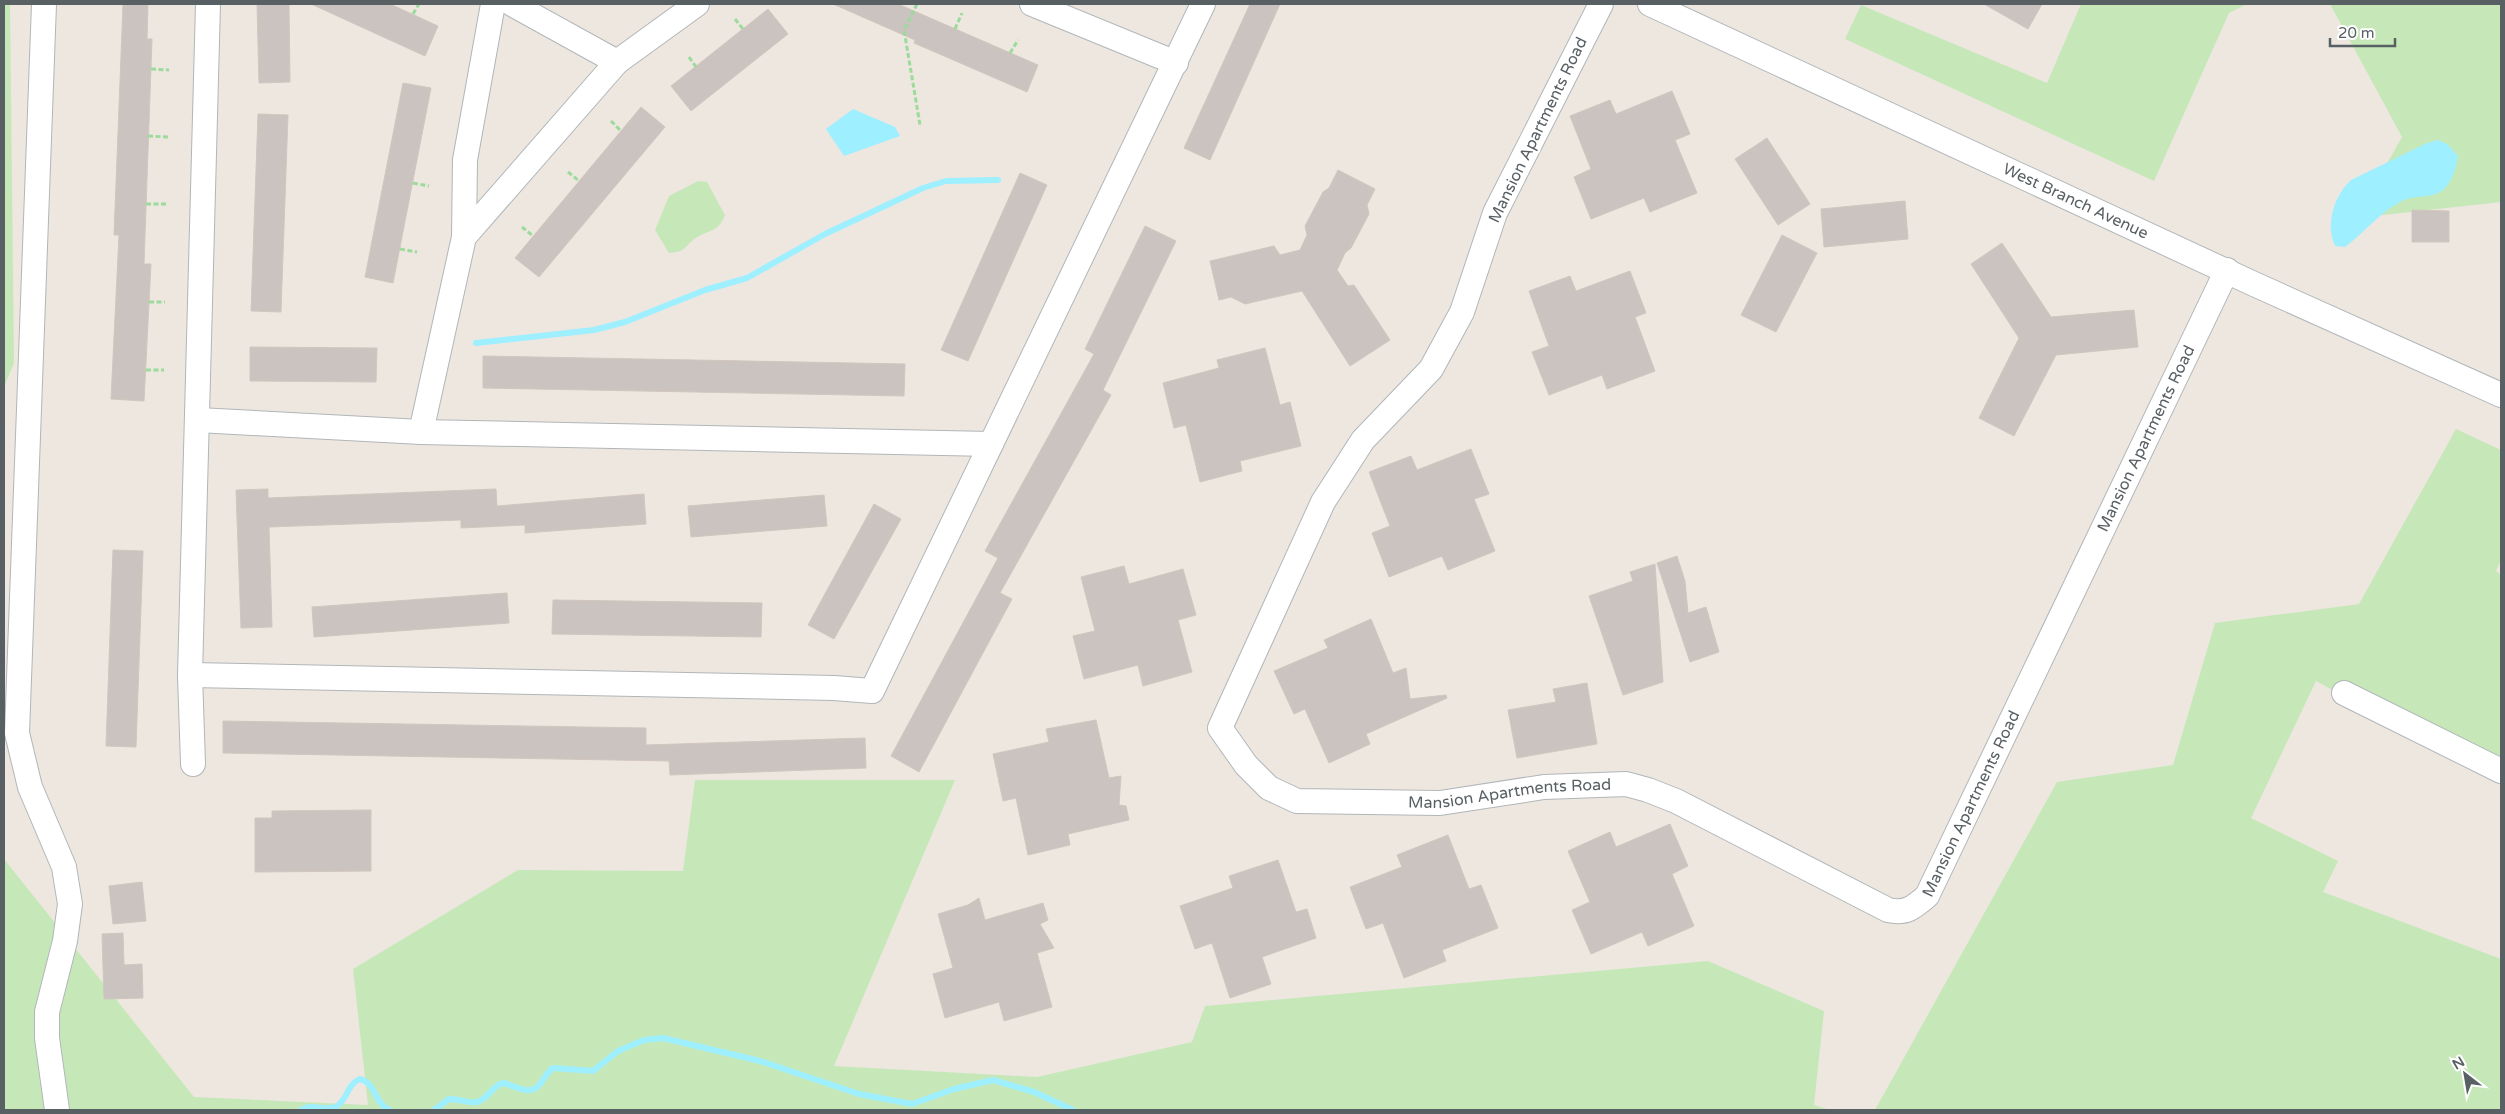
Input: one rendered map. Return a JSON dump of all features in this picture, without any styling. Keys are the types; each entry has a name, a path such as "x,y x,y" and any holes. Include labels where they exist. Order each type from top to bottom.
{"street":[{"path":"44,4 17,733 30,787 64,867 70,904 65,941 46,1012 47,1038 58,1110"},
{"path":"193,764 190,675 208,4"},
{"path":"421,432 464,238 465,160 493,4"},
{"path":"512,4 617,62"},
{"path":"464,238 617,62 697,4"},
{"path":"1032,4 1176,63"},
{"path":"190,675 834,688 872,691 1203,4"},
{"name":"Mansion Apartments Road","path":"1601,4 1495,213 1462,312 1431,369 1363,440 1323,502 1220,728 1246,765 1269,788 1297,801 1440,803 1544,787 1626,784 1676,801 1888,910 1899,912 1911,910 1926,896 2227,270"},
{"name":"West Branch Avenue","path":"1650,4 2501,395"},
{"path":"198,420 421,432 991,444"},
{"path":"2344,694 2501,771"}],"path":[{"path":"413,14 419,4"},
{"path":"917,4 904,30 920,125"},
{"path":"955,29 962,13"},
{"path":"735,19 743,29"},
{"path":"1010,53 1018,40"},
{"path":"688,57 696,67"},
{"path":"151,69 169,70"},
{"path":"611,122 621,131"},
{"path":"148,136 168,137"},
{"path":"568,172 579,181"},
{"path":"413,183 429,186"},
{"path":"146,204 166,204"},
{"path":"522,227 533,236"},
{"path":"400,249 417,252"},
{"path":"149,302 165,302"},
{"path":"146,370 164,370"}],"green space":[{"path":"4,4 10,4 14,363 4,387"},
{"path":"2081,4 2247,4 2229,13 2154,181 1845,39 1861,5 2047,83"},
{"path":"2330,4 2501,4 2501,202 2356,218 2402,137"},
{"path":"698,181 707,182 725,215 719,226 715,229 697,237 683,250 669,253 655,230 669,196"},
{"path":"2456,429 2501,450 2501,560 2496,571 2501,575 2501,783 2316,681 2251,818 2338,861 2323,892 2501,959 2501,1110 1875,1110 2057,782 2173,765 2215,623 2359,604"},
{"path":"695,780 955,780 834,1066 1037,1077 1192,1042 1205,1006 1708,961 1824,1011 1814,1105 1830,1110 4,1110 4,859 194,1097 368,1105 353,969 518,870 683,871"}],"water":[{"path":"853,109 895,127 900,136 844,156 826,129"},
{"path":"2438,140 2447,144 2458,156 2454,173 2445,188 2441,192 2430,196 2402,201 2386,211 2345,247 2335,246 2331,229 2333,211 2340,194 2351,180 2427,143"}],"building":[{"path":"123,4 148,4 147,39 152,39 144,264 151,264 144,401 111,399 119,235 114,235"},
{"path":"257,4 289,4 290,82 259,83"},
{"path":"311,4 390,4 438,26 425,56"},
{"path":"833,4 898,4 1038,65 1027,92 914,43 915,40"},
{"path":"1250,4 1280,4 1210,160 1184,148"},
{"path":"1984,4 2042,4 2028,29"},
{"path":"768,9 788,34 691,111 671,86"},
{"path":"403,83 431,88 393,283 365,277"},
{"path":"1672,91 1690,134 1675,140 1697,193 1650,212 1644,198 1591,219 1574,177 1591,169 1570,116 1610,100 1616,114"},
{"path":"641,107 665,127 539,277 515,258"},
{"path":"258,114 288,115 281,312 251,311"},
{"path":"1767,138 1810,204 1778,225 1735,159"},
{"path":"1338,170 1375,189 1367,205 1369,214 1337,270 1348,286 1354,285 1390,340 1350,366 1302,291 1245,304 1231,297 1219,300 1210,261 1274,246 1280,255 1300,250 1307,235 1305,226 1323,192 1329,188"},
{"path":"1020,173 1047,185 968,361 941,350"},
{"path":"1905,201 1908,239 1824,247 1821,209"},
{"path":"2412,210 2449,211 2449,242 2412,242"},
{"path":"1145,226 1176,241 1103,390 1111,395 1000,593 1012,599 919,772 891,756 998,558 985,551 1094,354 1085,349"},
{"path":"1782,235 1817,253 1776,332 1741,315"},
{"path":"2002,243 2051,317 2134,310 2138,347 2056,355 2014,436 1979,418 2019,338 1971,264"},
{"path":"1630,271 1646,313 1635,317 1655,371 1607,389 1602,375 1549,395 1532,352 1549,346 1529,291 1570,276 1576,291"},
{"path":"250,347 377,348 376,382 250,381"},
{"path":"1265,348 1280,405 1290,402 1301,446 1240,461 1242,471 1200,482 1186,425 1174,428 1163,383 1219,368 1217,360"},
{"path":"483,356 905,364 904,396 483,388"},
{"path":"1471,449 1489,494 1474,499 1495,551 1448,570 1442,556 1389,577 1372,533 1390,526 1369,472 1411,456 1417,470"},
{"path":"268,489 268,498 496,489 497,506 644,494 646,524 525,533 525,525 461,528 461,520 269,527 272,627 241,628 236,490"},
{"path":"824,495 827,526 691,537 688,506"},
{"path":"874,504 901,519 834,639 808,625"},
{"path":"113,550 143,551 136,747 106,746"},
{"path":"1677,556 1685,581 1688,613 1706,607 1719,652 1690,662 1657,563"},
{"path":"1655,564 1663,682 1623,695 1589,596 1633,581 1630,572"},
{"path":"1124,566 1129,584 1183,569 1196,615 1178,620 1192,672 1143,686 1138,665 1084,679 1073,636 1095,631 1081,577"},
{"path":"507,593 509,623 314,637 312,607"},
{"path":"553,600 762,603 761,637 552,634"},
{"path":"1371,619 1393,673 1406,668 1410,699 1446,695 1447,698 1366,734 1370,744 1329,763 1305,709 1294,714 1274,671 1328,648 1324,640"},
{"path":"1587,683 1597,744 1517,758 1508,710 1556,702 1553,689"},
{"path":"1096,720 1109,778 1121,776 1119,805 1126,806 1129,820 1068,834 1070,845 1028,855 1016,798 1003,801 993,754 1049,742 1046,729"},
{"path":"223,721 646,728 646,745 865,738 866,768 670,775 669,761 223,753"},
{"path":"371,810 371,871 255,872 255,818 272,818 272,811"},
{"path":"1670,824 1688,866 1672,874 1694,926 1648,946 1642,932 1591,954 1572,910 1590,902 1568,851 1610,832 1616,847"},
{"path":"1448,835 1469,889 1481,885 1498,928 1442,950 1446,961 1404,978 1383,923 1366,929 1350,887 1402,867 1397,855"},
{"path":"1278,860 1296,912 1307,909 1316,938 1262,957 1271,984 1230,998 1212,943 1195,949 1180,906 1233,888 1229,876"},
{"path":"142,882 146,921 113,924 109,886"},
{"path":"979,898 985,920 1043,903 1048,920 1040,924 1054,948 1037,953 1052,1007 1004,1021 999,1002 945,1018 933,974 953,968 938,914 968,905"},
{"path":"123,933 124,965 142,964 143,998 104,999 102,934"}],"waterway":[{"path":"476,343 594,330 625,322 705,290 747,278 825,234 923,188 946,181 998,180"},
{"path":"434,1110 449,1099 477,1102 503,1083 523,1090 532,1090 540,1084 553,1068 593,1071 618,1051 644,1040 663,1038 760,1061 859,1094 912,1104 954,1089 993,1080 1034,1092 1073,1110"},
{"path":"301,1110 310,1107 333,1108 337,1106 341,1103 352,1084 360,1079 369,1085 381,1104 390,1110"}]}
